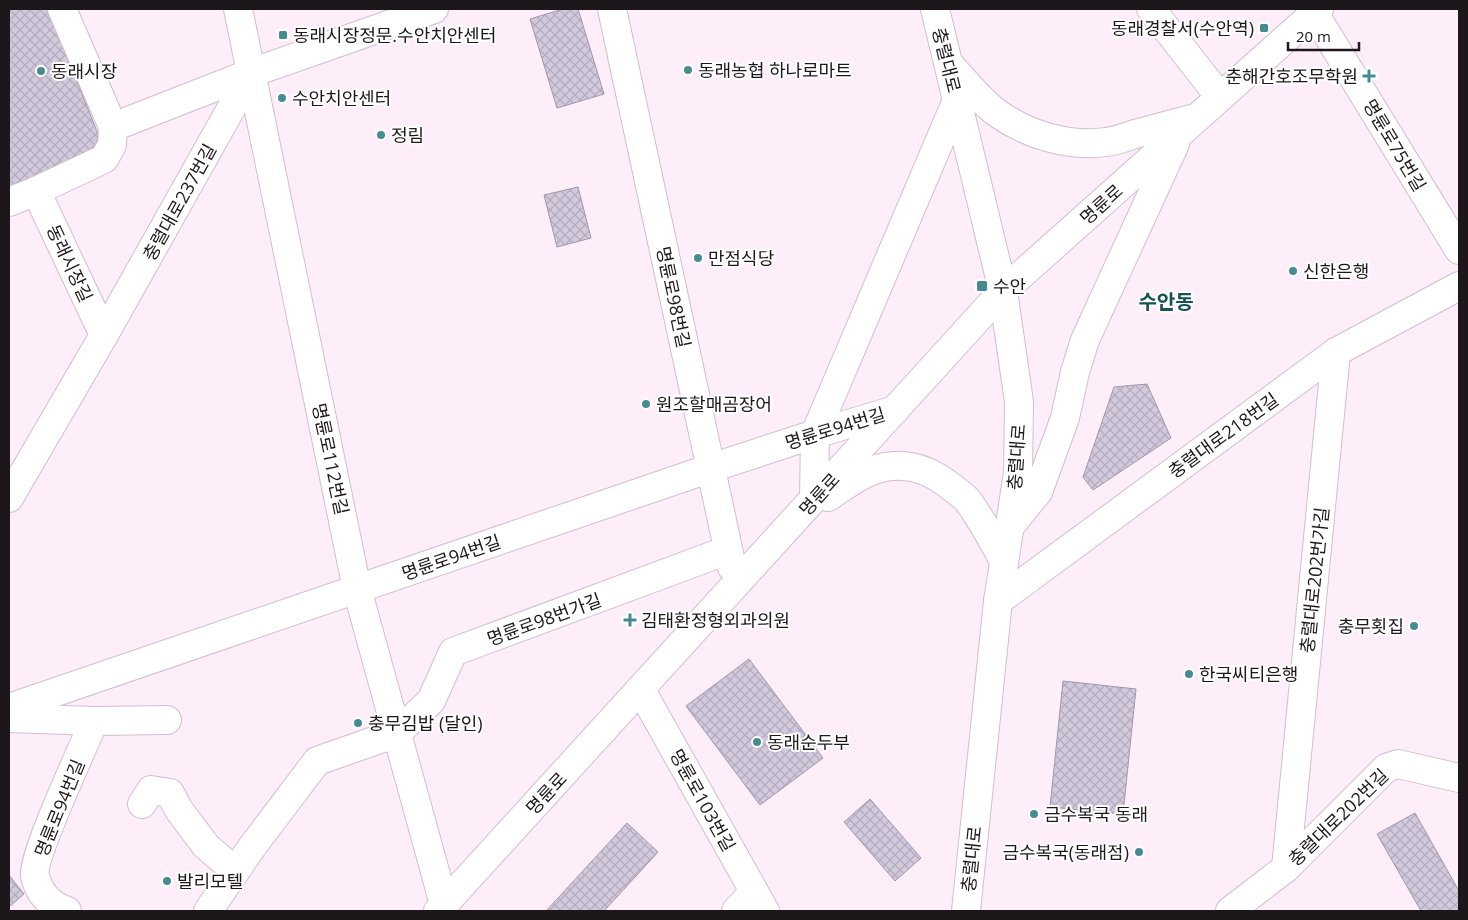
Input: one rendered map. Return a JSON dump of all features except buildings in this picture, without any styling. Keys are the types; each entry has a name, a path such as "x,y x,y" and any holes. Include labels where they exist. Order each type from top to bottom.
{"street":[{"path":"9,202 104,159 112,145 113,127 62,9"},
{"name":"명륜로112번길","path":"238,9 357,589 397,733 441,908"},
{"path":"113,127 251,73 434,9"},
{"name":"명륜로98번길","path":"612,9 736,585"},
{"name":"충렬대로","path":"935,9 1004,292 1019,402 1018,474 998,601 966,911"},
{"path":"1151,9 1220,97"},
{"name":"명륜로","path":"441,908 1004,292 1317,11"},
{"name":"명륜로75번길","path":"1317,11 1459,250"},
{"path":"948,64 997,112 1016,124 1034,132 1068,142 1084,144 1108,142 1189,125"},
{"name":"충렬대로237번길","path":"9,498 251,73"},
{"path":"808,506 815,434 957,100"},
{"path":"1009,527 1038,492 1065,418 1075,372 1085,340 1189,125"},
{"name":"동래시장길","path":"36,191 104,334"},
{"name":"충렬대로218번길","path":"998,601 1336,352 1459,286"},
{"name":"충렬대로202번가길","path":"1286,868 1336,352"},
{"name":"명륜로94번길","path":"9,708 711,468 895,410"},
{"path":"808,506 873,471 885,467 902,466 918,468 949,485 967,500 1004,561"},
{"name":"명륜로98번가길","path":"397,733 431,701 453,652 728,550"},
{"name":"명륜로103번길","path":"641,690 751,905"},
{"path":"9,718 94,722 167,720"},
{"name":"명륜로94번길","path":"67,911 44,898 34,874 41,846 94,722"},
{"path":"208,911 252,847 317,762 397,733"},
{"name":"충렬대로202번길","path":"1230,911 1286,868 1386,768 1398,764 1459,778"},
{"path":"142,804 151,790 170,793 179,810 206,846 235,871"}],"place":[{"name":"동래경찰서(수안역)","path":"1264,28"},
{"name":"동래시장정문.수안치안센터","path":"283,35"},
{"name":"동래농협 하나로마트","path":"688,70"},
{"name":"동래시장","path":"41,71"},
{"name":"춘해간호조무학원","path":"1369,76"},
{"name":"수안치안센터","path":"282,98"},
{"name":"정림","path":"381,135"},
{"name":"만점식당","path":"698,258"},
{"name":"신한은행","path":"1293,271"},
{"name":"수안","path":"982,286"},
{"name":"원조할매곰장어","path":"646,404"},
{"name":"김태환정형외과의원","path":"630,620"},
{"name":"충무횟집","path":"1414,626"},
{"name":"한국씨티은행","path":"1189,674"},
{"name":"충무김밥 (달인)","path":"358,723"},
{"name":"동래순두부","path":"757,742"},
{"name":"금수복국 동래","path":"1034,814"},
{"name":"금수복국(동래점)","path":"1139,852"},
{"name":"발리모텔","path":"167,881"}],"district":[{"name":"수안동","path":"1166,301"}]}
